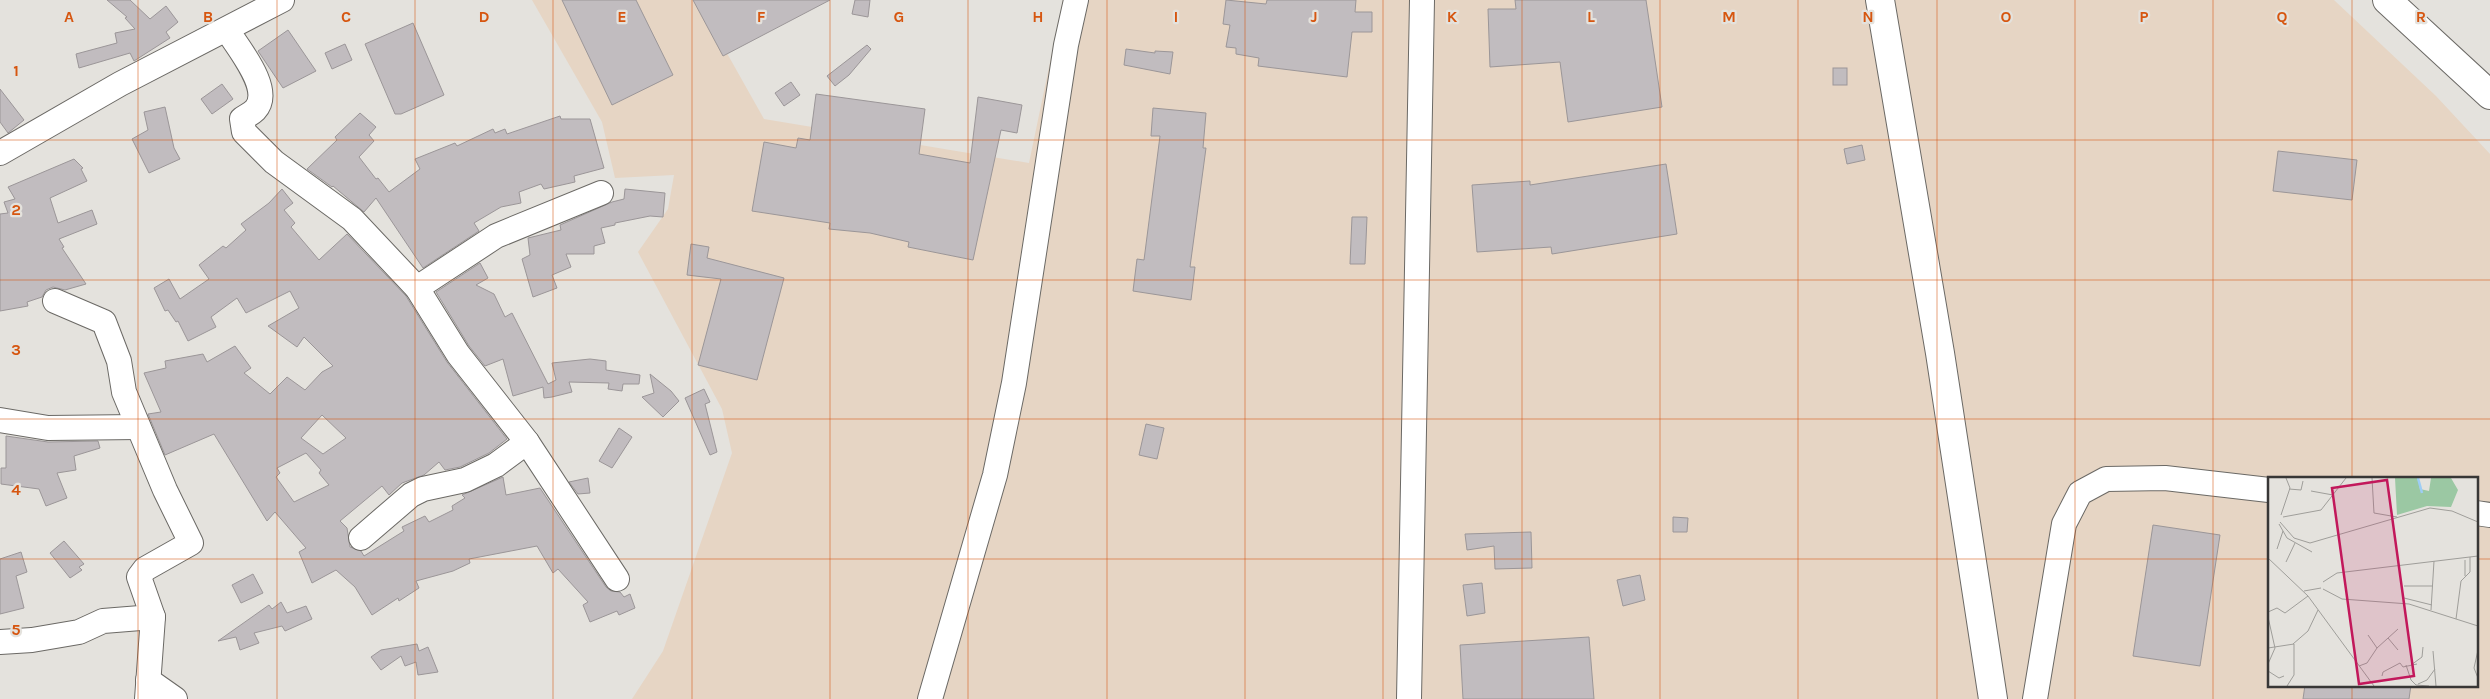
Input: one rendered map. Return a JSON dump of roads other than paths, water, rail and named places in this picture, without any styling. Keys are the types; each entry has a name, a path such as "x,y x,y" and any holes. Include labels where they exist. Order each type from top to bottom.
{"main road":[{"path":"1880,0 1940,353 1993,699"},
{"path":"2392,2 2490,95"}],"street":[{"path":"0,153 120,84 282,0"},
{"path":"930,699 999,456 1014,383 1066,45 1076,0"},
{"path":"1409,699 1422,0"},
{"path":"227,30 260,85 260,101 254,110 242,119 244,132 290,176 352,219 417,288 458,354 527,442 617,579"},
{"path":"417,288 496,236 601,193"},
{"path":"55,301 104,322 119,361 124,392 191,543 140,573 139,580 153,617 147,689 175,699"},
{"path":"0,420 48,428 138,427"},
{"path":"361,538 411,495 423,489 465,480 510,456 527,442"},
{"path":"2036,699 2064,524 2080,493 2106,479 2165,478 2268,490"},
{"path":"0,642 32,640 79,632 103,621 153,617"}]}
